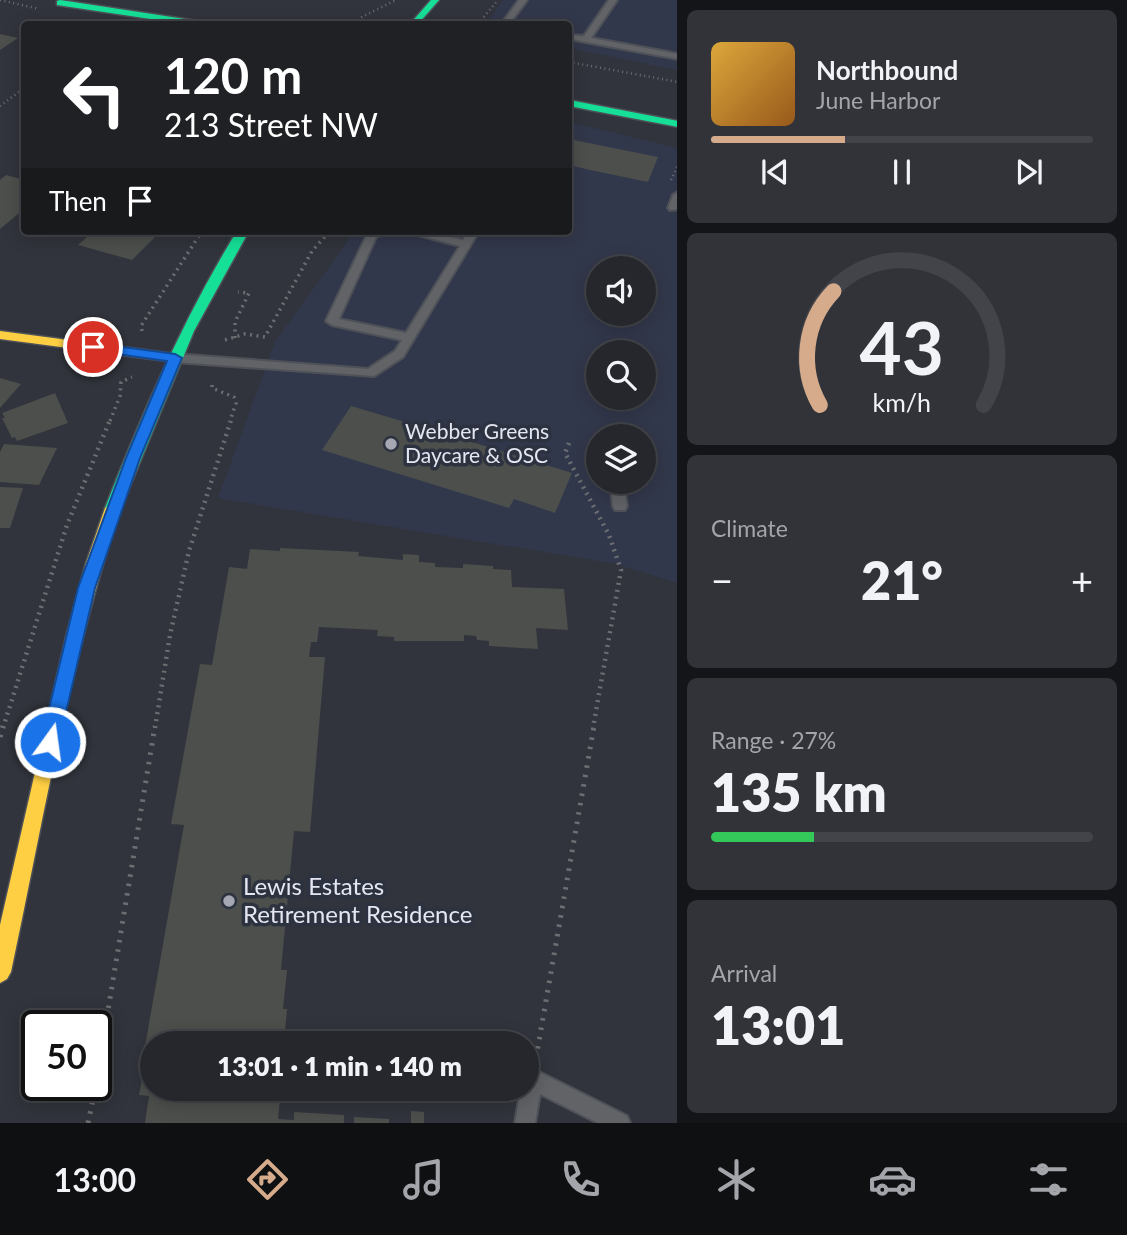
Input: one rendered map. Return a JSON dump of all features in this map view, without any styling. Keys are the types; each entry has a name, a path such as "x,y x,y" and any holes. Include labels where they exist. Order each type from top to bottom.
{"main road":[{"path":"417,21 436,1"},
{"path":"53,2 143,21"},
{"path":"53,2 178,21"},
{"path":"572,104 677,124"},
{"path":"0,972 87,588 133,458 175,358 202,300 241,235"},
{"path":"0,335 175,358"}],"lane":[{"path":"510,21 523,0"},
{"path":"586,39 613,0"},
{"path":"572,37 677,57"},
{"path":"673,208 677,195"},
{"path":"372,235 332,321 410,338"},
{"path":"426,235 466,244"},
{"path":"175,358 370,373 399,354 472,235"},
{"path":"618,494 620,506"},
{"path":"539,1082 620,1123"},
{"path":"525,1123 529,1101"}],"path":[{"path":"358,21 396,0"},
{"path":"480,21 498,0"},
{"path":"572,63 677,82"},
{"path":"0,106 21,90"},
{"path":"142,331 141,326 199,235"},
{"path":"225,340 245,334 265,337 312,251 326,235"},
{"path":"235,338 235,323 249,293 236,291 240,284"},
{"path":"108,1010 170,635 189,551 236,403 234,397 212,388 212,385"},
{"path":"539,1044 621,570 609,535 565,453 569,443"},
{"path":"88,1123 93,1101"}],"shaded area":[{"path":"503,0 677,0 677,70 572,49 572,21 488,21"},
{"path":"572,123 677,148 677,583 616,564 218,498 275,342 352,235 572,235"}],"building":[{"path":"0,34 18,38 0,50"},
{"path":"572,140 658,157 648,182 572,166"},
{"path":"6,175 21,179 21,212 0,229 0,180"},
{"path":"89,235 157,235 132,260 78,245"},
{"path":"0,378 21,384 0,408"},
{"path":"55,393 68,423 17,441 15,437 12,438 2,413"},
{"path":"351,406 572,473 555,513 514,499 509,508 322,450"},
{"path":"4,444 57,448 39,485 0,482 0,452"},
{"path":"0,487 23,488 10,528 0,528"},
{"name":"Lewis Estates Retirement Residence","path":"280,548 359,552 358,556 403,560 403,554 419,555 419,562 435,563 435,567 463,568 463,564 511,570 512,587 564,589 568,630 536,628 538,649 489,646 489,641 477,640 476,636 464,635 464,641 394,641 394,637 377,636 378,630 319,627 317,642 311,642 309,657 325,657 310,832 294,831 281,970 287,970 283,1009 287,1009 285,1031 148,1031 184,825 171,824 200,664 212,665 229,567 247,569 250,549 280,551"},
{"name":"Lewis Estates Retirement Residence","path":"148,1101 280,1101 278,1119 294,1120 294,1112 344,1115 344,1123 145,1123"},
{"path":"411,1111 424,1112 424,1123 411,1123"},
{"path":"354,1117 389,1119 389,1123 354,1123"}],"traffic: fast":[{"path":"417,21 435,0"},
{"path":"60,3 178,21"},
{"path":"572,104 677,124"},
{"path":"113,508 187,331 240,235"}],"traffic: slow":[{"path":"0,335 175,358"},
{"path":"0,972 74,637 94,563 113,508"}],"place":[{"name":"Webber Greens Daycare & OSC","path":"391,444"},
{"name":"Lewis Estates Retirement Residence","path":"229,901"}],"route":[{"path":"50,742 87,588 100,548 133,458 175,358 93,347"}]}
